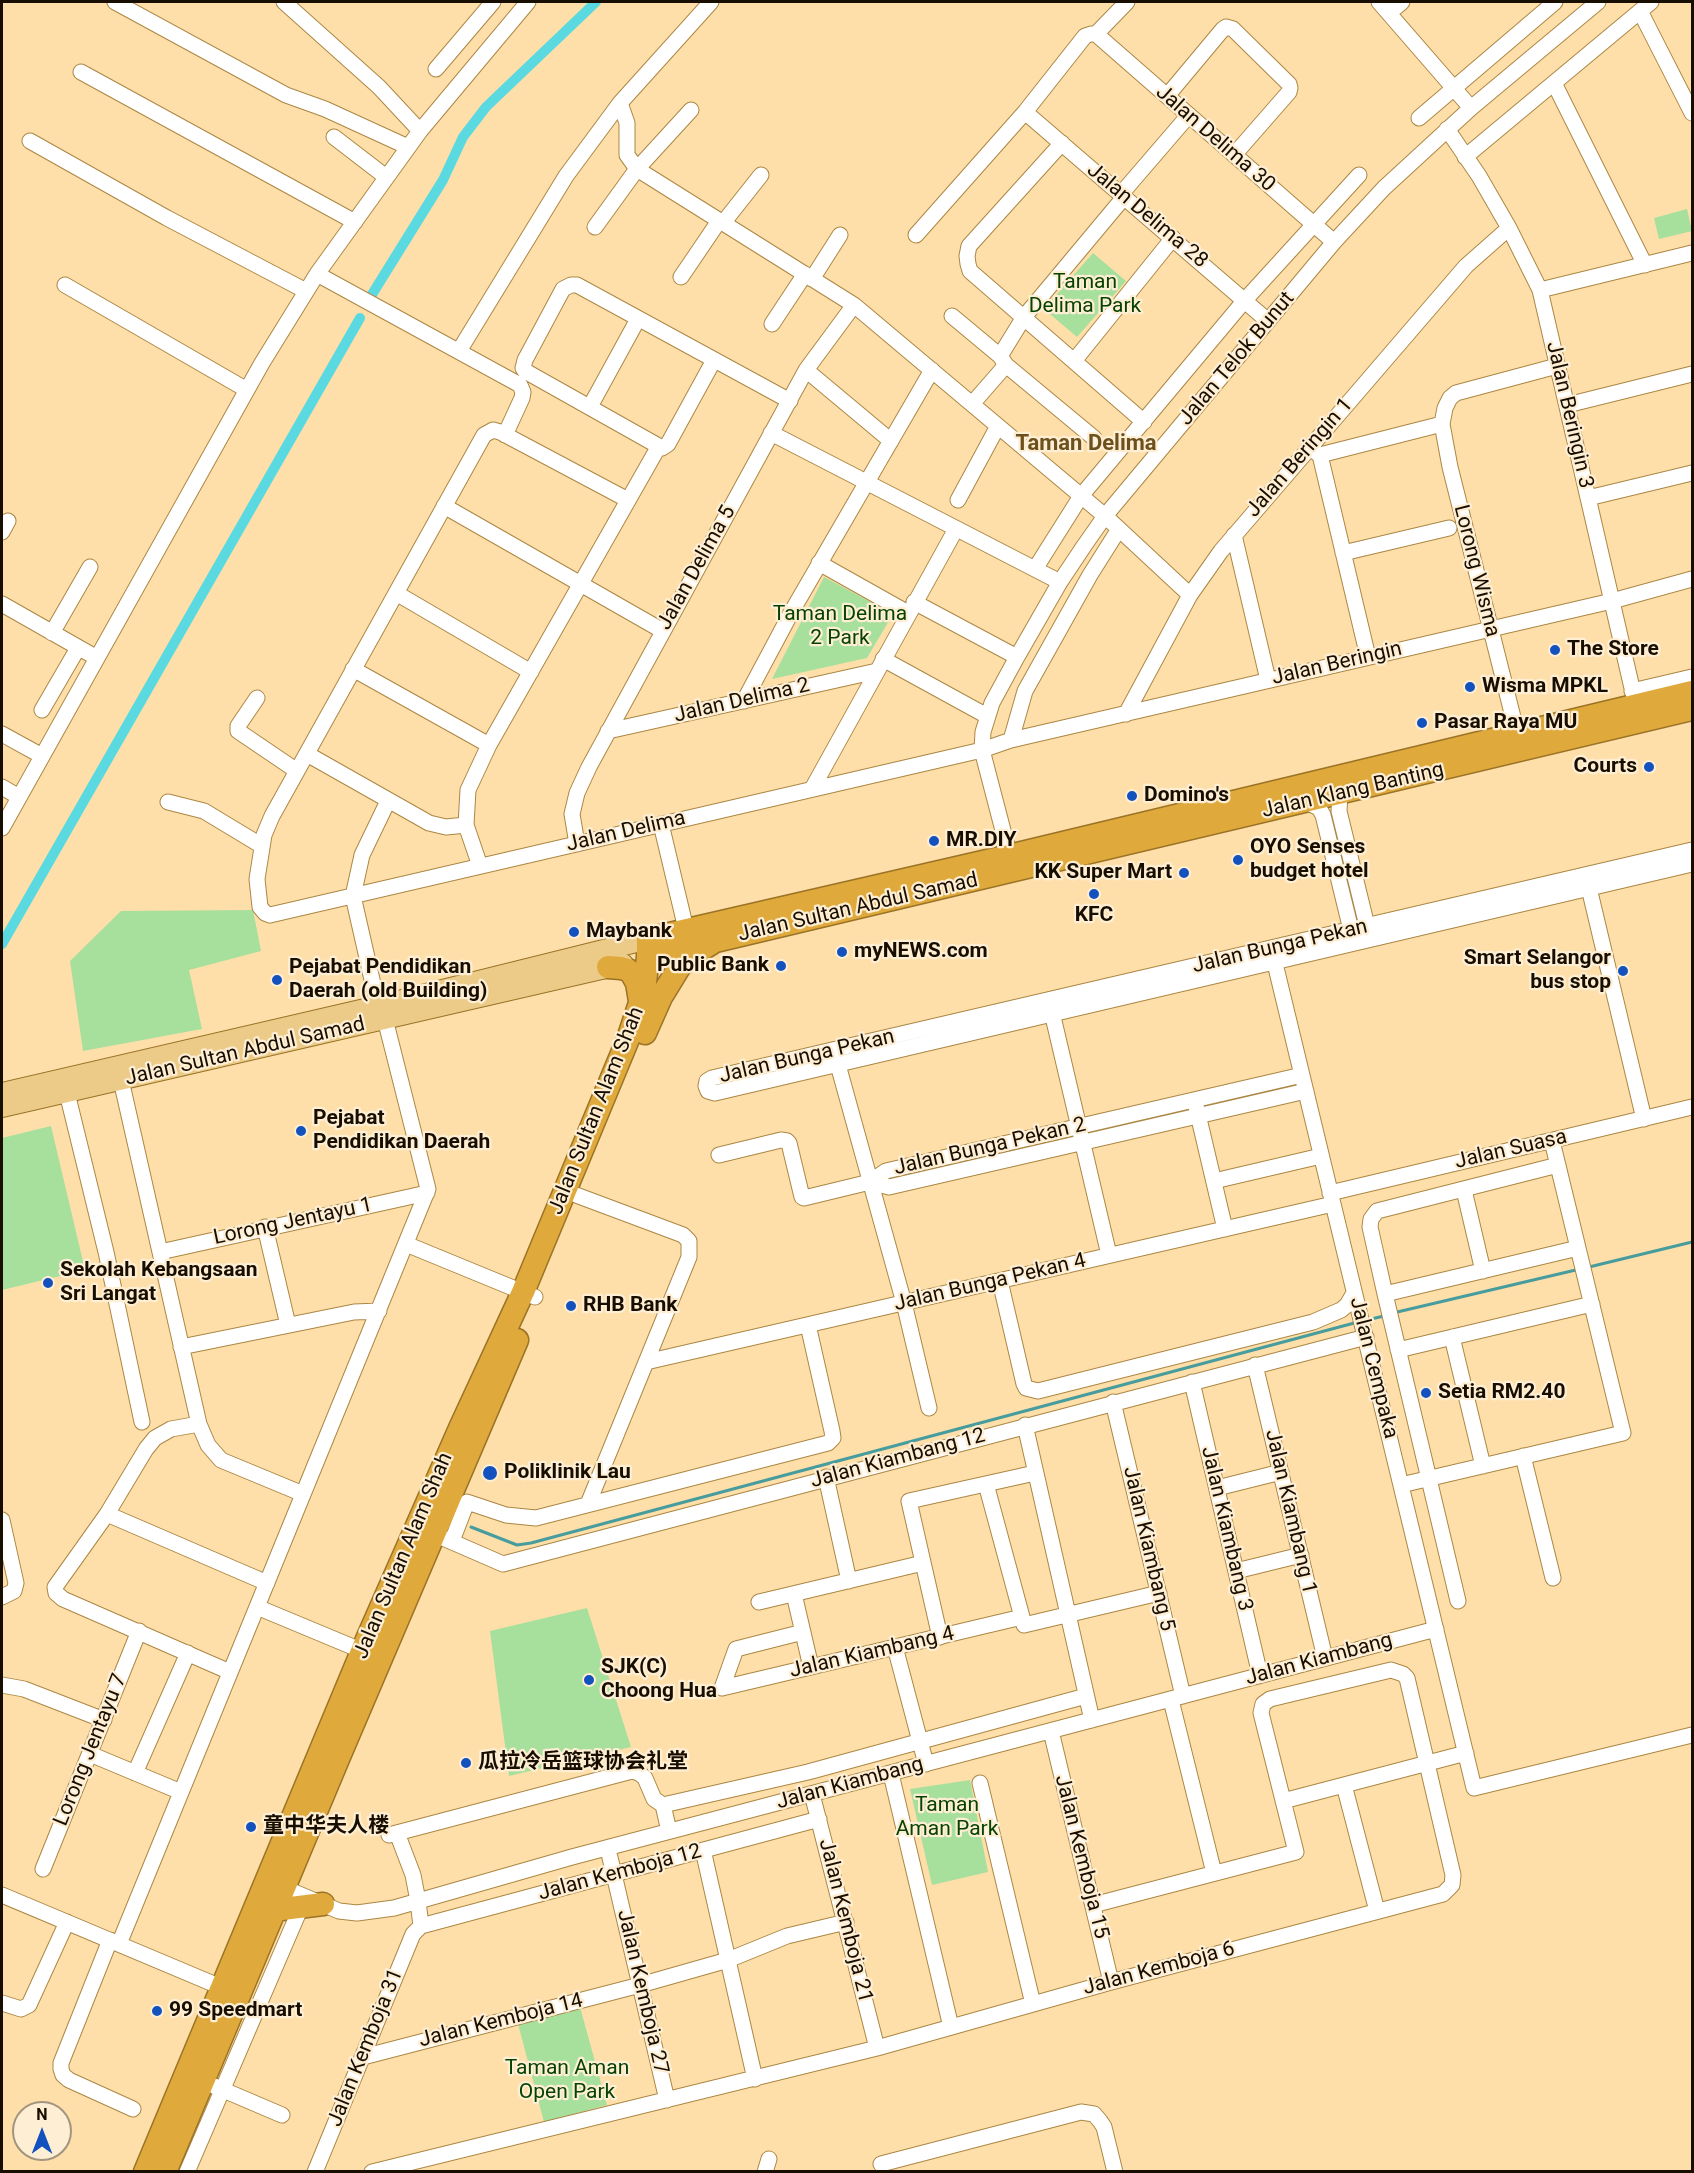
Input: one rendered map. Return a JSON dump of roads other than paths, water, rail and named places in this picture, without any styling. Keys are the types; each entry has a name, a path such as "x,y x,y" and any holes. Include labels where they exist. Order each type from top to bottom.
{"highway":[{"name":"Jalan Klang Banting","path":"1011,864 1517,733 1692,692"},
{"name":"Jalan Klang Banting","path":"1011,864 1340,794 1636,706 1692,709"},
{"name":"Jalan Sultan Abdul Samad","path":"663,943 712,942 1011,864"},
{"name":"Jalan Sultan Abdul Samad","path":"663,943 1011,864"},
{"path":"608,967 628,970 651,1001 680,966 712,942"},
{"name":"Jalan Sultan Alam Shah","path":"145,2172 230,1991 332,1750 409,1544 576,1195 651,1001 663,943"},
{"name":"Jalan Sultan Alam Shah","path":"332,1750 443,1538 529,1295 651,1001"},
{"name":"Jalan Sultan Alam Shah","path":"165,2172 213,2085 230,1991 274,1911 275,1884"},
{"path":"274,1911 323,1904"}],"main road":[{"name":"Jalan Sultan Abdul Samad","path":"2,1094 608,967 663,943"},
{"name":"Jalan Sultan Abdul Samad","path":"2,1107 121,1080 663,943"}],"street":[{"path":"116,2 286,95 325,109 408,147"},
{"path":"284,2 379,87 420,131"},
{"path":"436,69 493,2"},
{"path":"2,828 247,390 306,291 420,131 528,2"},
{"path":"459,351 566,176 620,103 711,2"},
{"path":"916,235 1025,112 1085,36 1096,34 1127,2"},
{"path":"1402,2 1384,7 1471,108"},
{"path":"1419,118 1555,2"},
{"name":"Jalan Telok Bunut","path":"1011,864 982,750 983,732 987,716 1017,657 1060,582 1105,516 1334,242 1384,188 1471,108 1598,2"},
{"path":"1465,157 1646,6 1688,92 1692,113"},
{"path":"1167,96 1223,29 1233,28 1289,84 1290,88 1234,155"},
{"name":"Jalan Delima 30","path":"1096,34 1334,242"},
{"path":"81,72 355,222"},
{"path":"1554,83 1645,265"},
{"path":"620,103 627,123 627,155 637,169 854,305 1082,496 1190,595"},
{"path":"595,226 637,169 691,110"},
{"name":"Jalan Delima 28","path":"1025,112 1268,321"},
{"path":"972,404 1003,360 1024,317 1189,115"},
{"path":"352,149 366,127"},
{"name":"Jalan Beringin 3","path":"1447,129 1479,176 1509,228 1540,290 1636,706"},
{"path":"334,137 386,177"},
{"path":"30,141 167,218 306,291"},
{"path":"1062,143 969,246 967,256 970,271 1144,422"},
{"path":"681,278 721,222 761,175"},
{"path":"1035,569 1082,496 1245,300 1359,175"},
{"name":"Jalan Beringin 1","path":"1126,714 1190,595 1234,535 1315,452 1466,266 1509,228"},
{"path":"772,324 840,235"},
{"path":"1074,361 1173,238"},
{"path":"1540,290 1692,253"},
{"path":"317,274 520,385 523,392 522,398 499,433"},
{"path":"65,285 247,390"},
{"path":"714,360 668,444 662,448 523,368 525,360 563,289 571,285 581,286 789,401"},
{"name":"Jalan Delima 5","path":"577,844 572,814 574,802 589,767 806,370 854,305"},
{"path":"952,316 1094,438"},
{"path":"592,403 638,319"},
{"name":"Lorong Wisma","path":"1517,733 1450,467 1442,424 1445,408 1450,398 1456,393 1557,366"},
{"path":"806,370 891,441"},
{"path":"744,700 819,563 932,370"},
{"path":"1567,405 1692,374"},
{"path":"1368,657 1343,553 1315,452 1442,424"},
{"path":"958,500 998,426"},
{"path":"168,802 204,811 262,846 272,816 483,435 499,433 628,500"},
{"path":"771,433 1060,582"},
{"path":"480,866 466,825 468,790 489,745 659,446"},
{"path":"1588,498 1692,472"},
{"path":"444,506 663,631"},
{"path":"1343,553 1449,528"},
{"path":"812,789 956,529"},
{"path":"1011,740 1025,691 1090,575 1119,529"},
{"path":"1234,535 1268,681"},
{"path":"819,563 1017,657"},
{"path":"52,633 90,567"},
{"name":"Jalan Beringin","path":"982,750 1011,740 1611,601 1692,579"},
{"path":"396,593 531,672"},
{"path":"2,604 97,658"},
{"path":"42,710 78,648"},
{"path":"880,665 987,716"},
{"name":"Jalan Delima 2","path":"608,731 744,700 880,665"},
{"path":"353,669 489,745"},
{"path":"1636,706 1692,677"},
{"path":"257,698 238,726 238,731 297,771"},
{"path":"2,734 42,756"},
{"name":"Jalan Delima","path":"262,846 257,879 260,907 270,915 982,750"},
{"path":"307,753 429,824 466,825"},
{"path":"2,788 19,797"},
{"path":"1340,794 1339,811 1367,926"},
{"path":"133,2109 69,2080 61,2072 61,2063 181,1792 428,1189 352,896 362,855 388,801"},
{"path":"1306,802 1319,808 1323,815 1351,930"},
{"path":"661,824 663,943"},
{"name":"Jalan Bunga Pekan","path":"1273,955 1367,926 1691,858"},
{"name":"Jalan Bunga Pekan","path":"836,1058 712,1078 706,1086 708,1091 715,1093 836,1058 1273,955 1589,888 1691,858"},
{"path":"1589,888 1644,1119"},
{"name":"Jalan Cempaka","path":"1273,955 1474,1788 1692,1735"},
{"path":"1051,1007 1109,1256"},
{"path":"836,1058 904,1303 929,1408"},
{"name":"Jalan Bunga Pekan 2","path":"870,1182 886,1171 1302,1075"},
{"path":"121,1080 199,1424 208,1445 221,1460 303,1494"},
{"name":"Jalan Bunga Pekan 2","path":"870,1182 889,1187 1306,1091"},
{"path":"67,1093 106,1252 142,1422"},
{"path":"1195,1100 1225,1229"},
{"name":"Jalan Suasa","path":"1332,1199 1552,1140 1692,1107"},
{"path":"720,1155 781,1140 787,1141 804,1198 870,1182"},
{"path":"1401,1485 1623,1433 1552,1140"},
{"path":"1214,1181 1321,1156"},
{"path":"1458,1601 1391,1323 1370,1227 1371,1219 1377,1211 1558,1165"},
{"path":"1464,1190 1484,1271"},
{"name":"Lorong Jentayu 1","path":"160,1252 427,1193"},
{"path":"576,1195 683,1235 689,1241 689,1257 588,1504"},
{"name":"Jalan Bunga Pekan 4","path":"646,1362 1225,1229 1332,1199"},
{"path":"265,1227 288,1325"},
{"path":"406,1244 529,1295"},
{"path":"1386,1298 1484,1271 1580,1253"},
{"path":"1000,1281 1024,1384 1026,1388 1038,1391 1313,1322 1341,1310 1356,1300"},
{"path":"1398,1350 1592,1304"},
{"path":"181,1347 354,1312 379,1311"},
{"path":"443,1538 467,1502 506,1515 536,1518 828,1443 833,1438 832,1431 808,1325"},
{"name":"Jalan Kiambang 12","path":"443,1538 503,1564 1255,1365 1364,1330"},
{"path":"1452,1337 1484,1466"},
{"name":"Jalan Kiambang 1","path":"1255,1365 1325,1658"},
{"name":"Jalan Kiambang 3","path":"1192,1382 1260,1676"},
{"name":"Jalan Kiambang 5","path":"1113,1402 1159,1593 1177,1698 1214,1873"},
{"path":"199,1424 171,1429 156,1438 146,1449 107,1514 56,1584 56,1593 63,1599 230,1672"},
{"path":"1025,1425 1092,1720"},
{"path":"1523,1456 1553,1578"},
{"path":"1217,1488 1281,1472"},
{"path":"940,1637 909,1501 1035,1473"},
{"path":"826,1477 849,1581"},
{"path":"986,1484 1023,1621"},
{"path":"107,1514 267,1582"},
{"path":"2,1520 16,1582 14,1591 3,1597"},
{"path":"1236,1571 1301,1555"},
{"path":"759,1602 923,1563"},
{"name":"Jalan Kiambang 4","path":"803,1632 736,1649 722,1688 940,1637 1023,1621 1068,1616 1159,1593"},
{"path":"794,1594 811,1667"},
{"path":"257,1607 353,1647"},
{"name":"Jalan Kiambang","path":"275,1884 339,1911 357,1913 394,1908 669,1831 1436,1629"},
{"name":"Lorong Jentayu 7","path":"43,1869 140,1632"},
{"path":"895,1647 926,1764"},
{"path":"135,1773 188,1653"},
{"path":"1093,1905 1296,1852 1261,1713 1263,1704 1270,1699 1391,1670 1403,1674 1407,1678 1427,1764"},
{"path":"2,1685 24,1689 104,1720"},
{"name":"Jalan Kiambang","path":"663,1805 808,1772 1086,1696"},
{"name":"Jalan Kemboja 15","path":"1051,1731 1111,1982"},
{"path":"1283,1801 1466,1753"},
{"path":"90,1754 181,1792"},
{"name":"Jalan Kemboja 6","path":"372,2172 877,2048 1111,1982 1443,1894 1452,1885 1453,1875 1427,1764"},
{"path":"421,1926 413,1875 393,1834 632,1771 645,1778 654,1799 663,1805 669,1831"},
{"path":"891,1774 951,2028"},
{"path":"980,1783 1033,2004"},
{"path":"1344,1785 1377,1911"},
{"name":"Jalan Kemboja 21","path":"812,1794 877,2048"},
{"name":"Jalan Kemboja 12","path":"421,1926 819,1819"},
{"name":"Jalan Kemboja 27","path":"608,1849 667,2100"},
{"path":"704,1850 755,2079"},
{"path":"2,1895 230,1991"},
{"path":"187,2172 213,2085 301,1907"},
{"path":"2,2003 21,2009 29,2005 67,1922"},
{"name":"Jalan Kemboja 14","path":"363,2057 640,1985 728,1960 787,1936 846,1922"},
{"name":"Jalan Kemboja 31","path":"315,2172 413,1934 421,1926"},
{"path":"213,2085 282,2115"},
{"path":"881,2163 1081,2112 1094,2114 1104,2127 1115,2172"}],"waterway":[{"path":"371,296 443,180 463,137 486,107 596,2"},
{"path":"2,944 360,318"},
{"path":"1589,1267 1692,1242"},
{"path":"1393,1313 1580,1269"},
{"path":"1367,1320 1384,1316"},
{"path":"471,1527 517,1545 531,1543 1358,1322"}],"place":[{"name":"The Store","path":"1555,650"},
{"name":"Wisma MPKL","path":"1470,687"},
{"name":"Pasar Raya MU","path":"1422,723"},
{"name":"Courts","path":"1649,767"},
{"name":"Domino's","path":"1132,796"},
{"name":"MR.DIY","path":"934,841"},
{"name":"OYO Senses budget hotel","path":"1238,860"},
{"name":"KK Super Mart","path":"1184,873"},
{"name":"KFC","path":"1094,894"},
{"name":"Maybank","path":"574,932"},
{"name":"myNEWS.com","path":"842,952"},
{"name":"Public Bank","path":"781,966"},
{"name":"Smart Selangor bus stop","path":"1623,971"},
{"name":"Pejabat Pendidikan Daerah (old Building)","path":"277,980"},
{"name":"Pejabat Pendidikan Daerah","path":"301,1131"},
{"name":"Sekolah Kebangsaan Sri Langat","path":"48,1283"},
{"name":"RHB Bank","path":"571,1306"},
{"name":"Setia RM2.40","path":"1426,1393"},
{"name":"Poliklinik Lau","path":"490,1473"},
{"name":"SJK(C) Choong Hua","path":"589,1680"},
{"name":"瓜拉冷岳篮球协会礼堂","path":"466,1763"},
{"name":"童中华夫人楼","path":"251,1827"},
{"name":"99 Speedmart","path":"157,2011"}],"district":[{"name":"Taman Delima","path":"1086,444"}],"park label":[{"name":"Taman Delima Park","path":"1085,295"},
{"name":"Taman Delima 2 Park","path":"840,627"},
{"name":"Taman Aman Park","path":"947,1818"},
{"name":"Taman Aman Open Park","path":"567,2081"}]}
